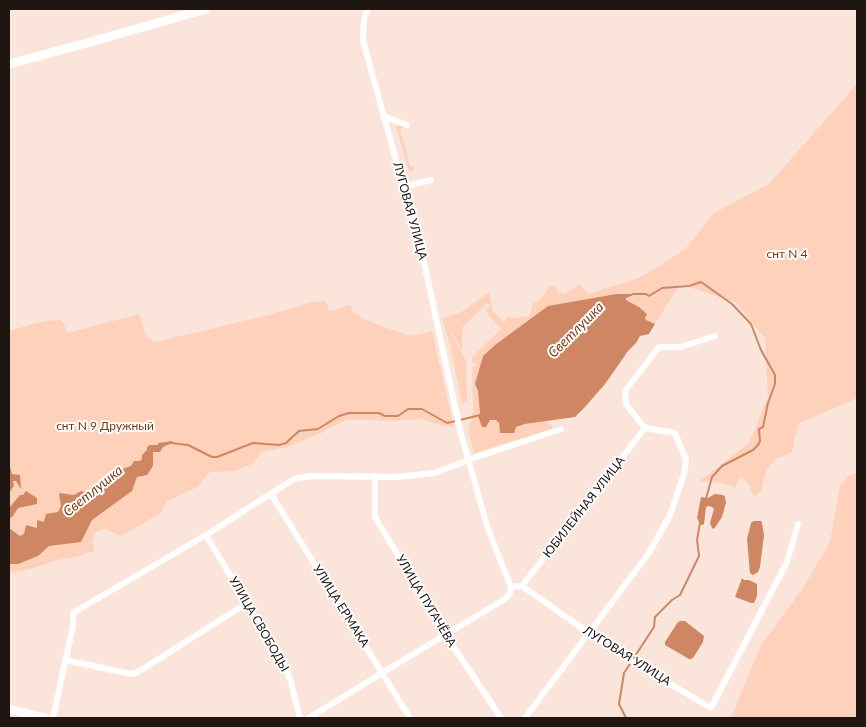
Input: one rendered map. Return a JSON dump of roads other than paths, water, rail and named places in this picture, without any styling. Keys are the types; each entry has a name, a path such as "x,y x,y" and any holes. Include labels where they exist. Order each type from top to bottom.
{"main road":[{"path":"9,64 206,9"},
{"path":"9,709 45,718"}],"street":[{"name":"ЛУГОВАЯ УЛИЦА","path":"368,9 364,19 363,41 422,253 468,460"},
{"path":"383,116 407,125"},
{"path":"404,187 430,180"},
{"path":"525,718 649,553 670,515 684,474 686,460 675,433 645,428 626,404 625,391 659,347 681,347 715,336"},
{"name":"ЮБИЛЕЙНАЯ УЛИЦА","path":"522,586 645,428"},
{"path":"53,718 73,626 73,613 206,535 294,479 311,476 398,476 435,473 561,429"},
{"path":"312,718 445,634 505,599 510,594 511,587 488,529 468,460"},
{"name":"УЛИЦА ПУГАЧЁВА","path":"375,476 375,516 445,634 501,718"},
{"name":"УЛИЦА ЕРМАКА","path":"271,494 410,718"},
{"name":"ЛУГОВАЯ УЛИЦА","path":"522,586 628,659 711,708 788,562 798,524"},
{"name":"УЛИЦА СВОБОДЫ","path":"206,535 285,667 291,682 300,718"},
{"path":"511,587 522,586"},
{"path":"65,660 131,674 138,672 247,603"}],"water":[{"path":"616,294 636,294 626,298 626,300 639,307 647,314 646,320 655,324 649,334 640,336 605,384 575,417 525,424 516,427 514,433 500,433 499,423 496,420 490,420 486,427 482,427 478,416 480,413 478,391 475,384 483,356 548,306"},
{"path":"172,441 172,443 163,447 160,452 153,452 153,466 147,475 137,477 132,491 92,520 81,542 49,546 38,556 18,564 9,564 9,528 20,536 24,534 26,525 37,528 37,520 44,522 46,514 58,512 61,506 59,493 74,495 81,491 98,493 100,489 98,481 107,481 110,473 131,466 134,461 140,461 150,445"},
{"path":"9,463 12,474 20,475 21,489 16,481 13,481 14,486 9,493"},
{"path":"26,491 37,498 37,504 18,508 9,519 9,508"},
{"path":"715,494 723,495 726,503 722,517 714,529 710,523 714,509 712,507 706,507 704,524 700,524 697,518 701,497 708,498"},
{"path":"761,521 764,535 760,567 758,572 753,575 750,573 747,539 751,523"},
{"path":"742,578 757,584 757,596 754,603 735,597"},
{"path":"680,621 685,621 704,636 703,642 691,659 665,645 665,642"}],"waterway":[{"name":"Светлушка","path":"633,294 646,294 649,296 662,288 689,286 701,282 732,304 751,324 761,350 775,375 775,384 768,403 763,427 759,429 760,441 758,445 753,450 722,466 712,477 706,499"},
{"name":"Светлушка","path":"171,443 188,445 212,457 217,457 253,443 279,445 286,443 299,431 318,429 339,416 349,413 379,413 385,416 398,416 408,409 422,409 447,423 456,421"},
{"name":"Светлушка","path":"460,420 480,415"},
{"name":"Светлушка","path":"626,718 619,704 624,673 654,627 655,617 672,600 680,595 699,556 697,540 700,523"}],"park label":[{"name":"снт N 4","path":"787,254"},
{"name":"снт N 9 Дружный","path":"105,426"}]}
